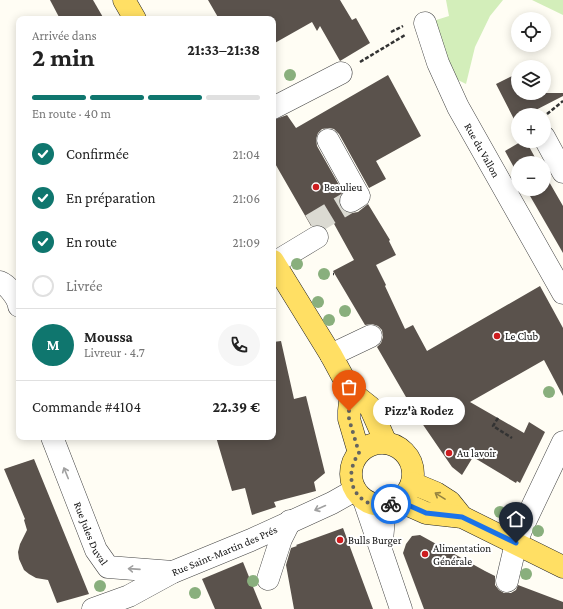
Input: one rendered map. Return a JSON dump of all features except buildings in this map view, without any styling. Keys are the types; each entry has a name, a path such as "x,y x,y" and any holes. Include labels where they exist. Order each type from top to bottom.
{"main road":[{"path":"124,0 133,16"},
{"path":"276,262 352,392 370,408 386,443"},
{"path":"352,392 349,419 359,453"},
{"path":"392,503 405,496 412,483 412,465 402,450 394,446 386,443 366,447 359,453 353,462 351,481 359,495 371,504 392,503 426,513 462,517 563,566"},
{"path":"412,483 436,493 450,502 462,517"}],"street":[{"name":"Rue du Vallon","path":"416,24 438,63 458,106 563,293"},
{"path":"276,106 341,73"},
{"path":"328,140 360,196 351,202"},
{"path":"550,148 563,172"},
{"path":"276,255 314,231"},
{"path":"0,282 4,284 16,299"},
{"path":"331,355 371,336"},
{"name":"Rue Jules Duval","path":"53,440 96,550 108,567 173,572"},
{"path":"500,579 522,528 563,442"},
{"path":"359,495 401,609"},
{"name":"Rue Saint-Martin des Prés","path":"92,609 128,596 173,572 251,540 332,503 359,495"},
{"path":"381,552 392,503"},
{"path":"268,579 281,539 290,521"}],"path":[{"path":"392,32 416,24"},
{"path":"362,61 399,39"},
{"path":"498,418 493,426 509,437"}],"green space":[{"path":"446,0 503,0 490,16 475,47 466,84 456,79 433,21 449,16"},
{"path":"532,0 563,0 563,15"}],"tunnel":[{"path":"311,225 351,201"}],"way so far":[{"path":"349,411 349,419 359,453 353,462 351,471 351,481 355,490 359,496 371,504 385,506 391,504"}],"place":[{"name":"Beaulieu","path":"316,187"},
{"name":"Le Club","path":"497,336"},
{"name":"Pizz'à Rodez","path":"349,411"},
{"name":"Au lavoir","path":"449,453"},
{"name":"Bulls Burger","path":"340,540"},
{"name":"Alimentation Générale","path":"425,554"}],"route":[{"path":"391,504 399,501 426,513 462,517 516,543"}]}
